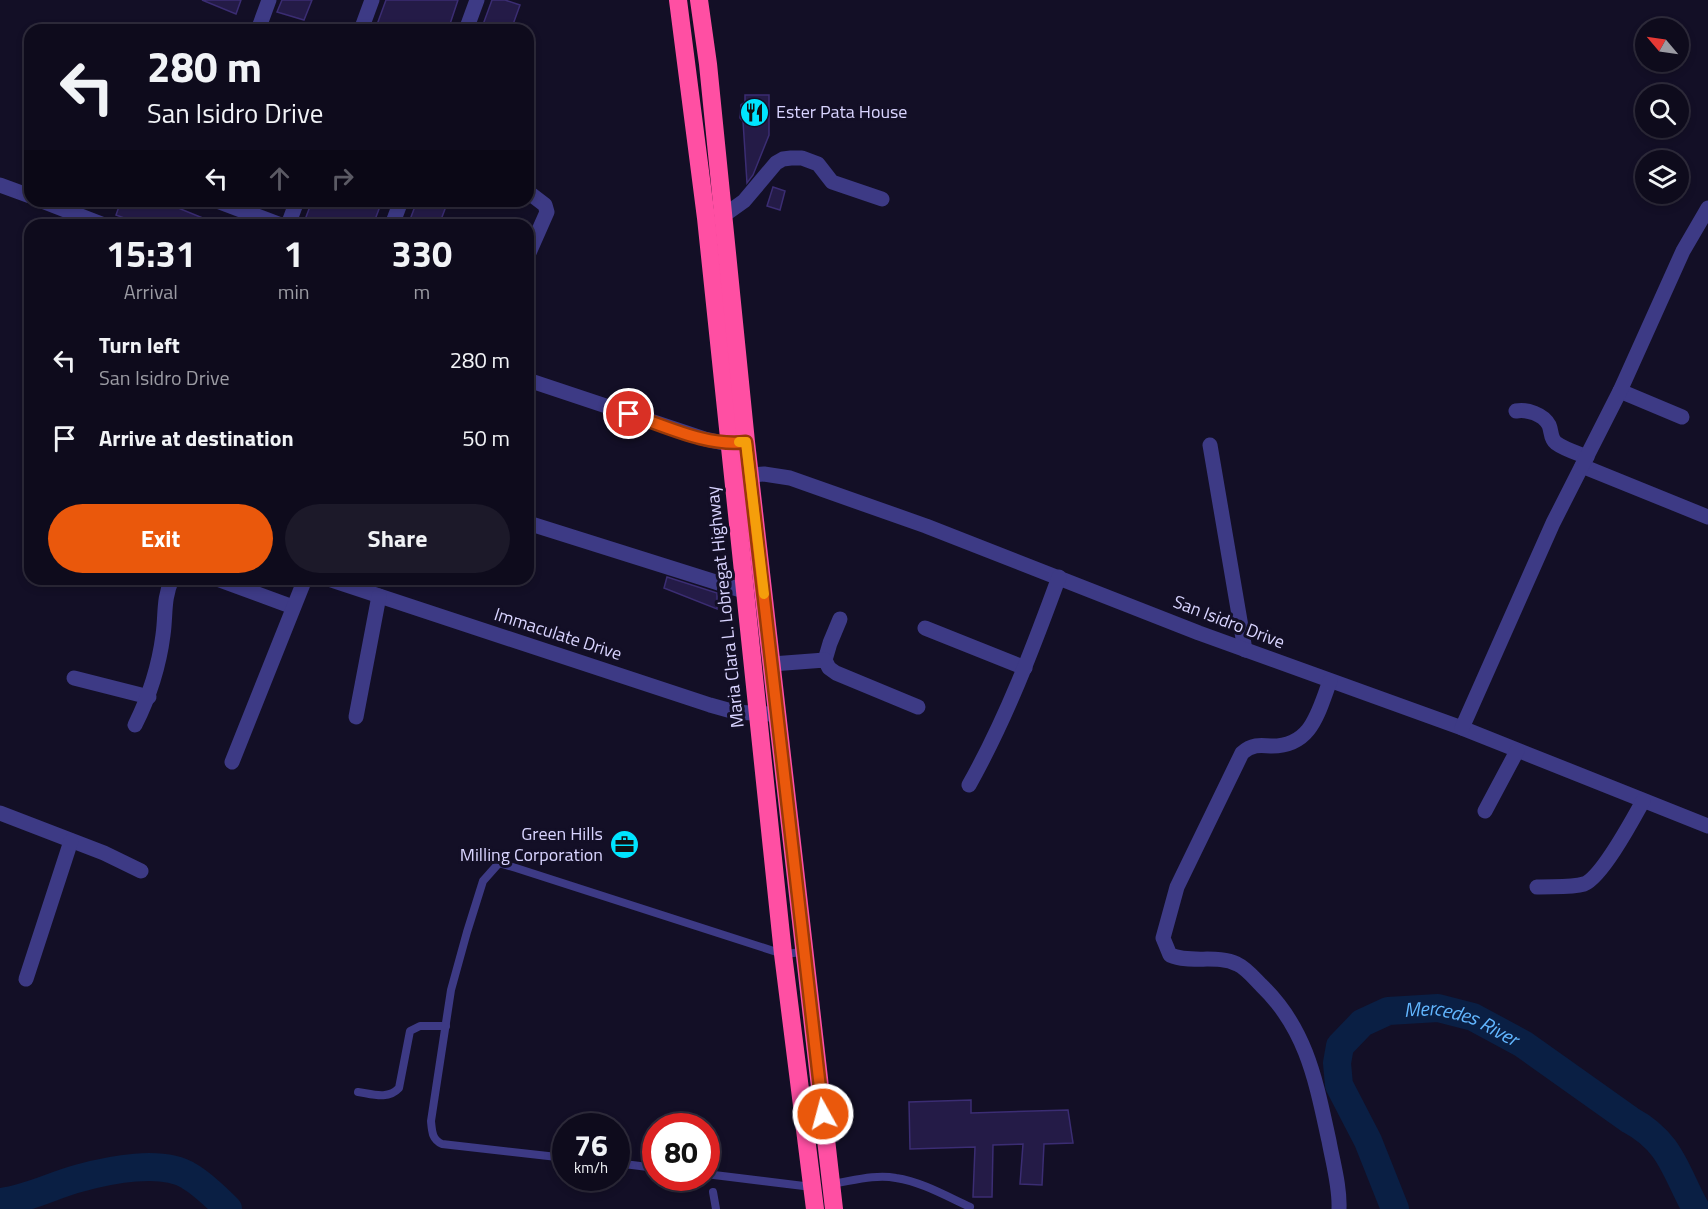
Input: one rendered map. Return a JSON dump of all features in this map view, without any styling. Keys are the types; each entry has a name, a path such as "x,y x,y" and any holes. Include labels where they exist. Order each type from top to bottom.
{"highway":[{"name":"Maria Clara L. Lobregat Highway","path":"678,0 737,443"},
{"name":"Maria Clara L. Lobregat Highway","path":"699,0 708,64 723,216 740,476 744,591 783,954 815,1209"},
{"path":"686,68 708,64"},
{"name":"Maria Clara L. Lobregat Highway","path":"740,476 772,664 834,1209"},
{"path":"767,794 787,792"}],"street":[{"path":"260,24 269,0"},
{"path":"362,24 372,0"},
{"path":"468,24 477,0"},
{"path":"723,216 744,201 776,164 783,159 791,158 802,158 818,164 832,182 882,199"},
{"path":"0,185 24,194"},
{"path":"534,197 545,205 547,212 534,241"},
{"path":"58,207 88,219"},
{"path":"233,207 265,219"},
{"path":"1462,728 1553,524 1620,391 1683,251 1708,208"},
{"path":"534,382 690,434 737,443"},
{"path":"1620,391 1682,417"},
{"path":"1516,411 1524,409 1533,412 1548,424 1553,441 1584,461 1708,517"},
{"path":"1210,445 1245,650"},
{"name":"San Isidro Drive","path":"740,476 778,475 806,483 1059,577 1245,650 1462,728 1708,826"},
{"path":"534,525 744,591"},
{"path":"969,785 1025,668 1059,577"},
{"path":"135,725 149,697 162,644 164,601 169,585"},
{"path":"233,585 293,607"},
{"path":"232,762 302,585"},
{"name":"Immaculate Drive","path":"346,585 710,705 735,712 759,715 778,713"},
{"path":"356,717 379,596"},
{"path":"840,619 825,660 829,668 918,707"},
{"path":"924,628 1025,668"},
{"path":"772,664 825,660"},
{"path":"74,678 149,697"},
{"path":"1330,681 1320,707 1303,738 1290,744 1253,746 1242,753 1177,887 1163,938 1170,955 1180,959 1229,961 1239,965 1276,999 1289,1018 1309,1057 1333,1163 1339,1209"},
{"path":"1485,811 1517,751"},
{"path":"1537,887 1583,884 1593,879 1627,831 1644,801"},
{"path":"0,813 104,853 141,870"},
{"path":"26,979 71,841"}],"lane":[{"path":"552,1156 442,1144 436,1141 432,1134 431,1121 451,990 466,932 483,881 499,863 783,954 804,952"},
{"path":"358,1092 386,1096 395,1093 399,1088 410,1031 420,1026 446,1026"},
{"path":"720,1176 812,1187"},
{"path":"831,1184 894,1177 917,1183 970,1207"},
{"path":"713,1192 716,1209"}],"building":[{"path":"202,0 241,0 236,14"},
{"path":"282,0 312,0 304,20 277,12"},
{"path":"386,0 458,0 450,24 377,24"},
{"path":"492,0 505,0 520,5 513,24 483,24"},
{"path":"745,95 769,95 769,135 753,175 747,183 743,121 740,118"},
{"path":"773,187 785,191 780,210 767,206"},
{"path":"119,207 176,207 205,219 127,219 116,215"},
{"path":"310,207 380,207 375,219 305,219"},
{"path":"415,207 446,207 441,219 410,219"},
{"path":"667,577 717,593 717,609 664,588"},
{"path":"971,1100 971,1113 1068,1110 1073,1143 1044,1144 1042,1185 1020,1184 1023,1144 993,1145 992,1197 973,1197 975,1147 910,1149 909,1102"}],"waterway":[{"name":"Mercedes River","path":"1395,1209 1368,1141 1339,1085 1337,1063 1340,1046 1362,1023 1388,1011 1438,1008 1473,1017 1523,1044 1644,1129 1655,1138 1670,1158 1696,1209"},
{"name":"Mercedes River","path":"0,1202 21,1198 92,1175 120,1169 150,1167 165,1168 189,1176 205,1187 228,1209"}],"slow traffic":[{"path":"739,442 746,442 764,594"}],"place":[{"name":"Ester Pata House","path":"755,112"},
{"name":"Green Hills Milling Corporation","path":"624,844"}],"route":[{"path":"629,414 705,439 728,444 746,442 823,1114"}]}
